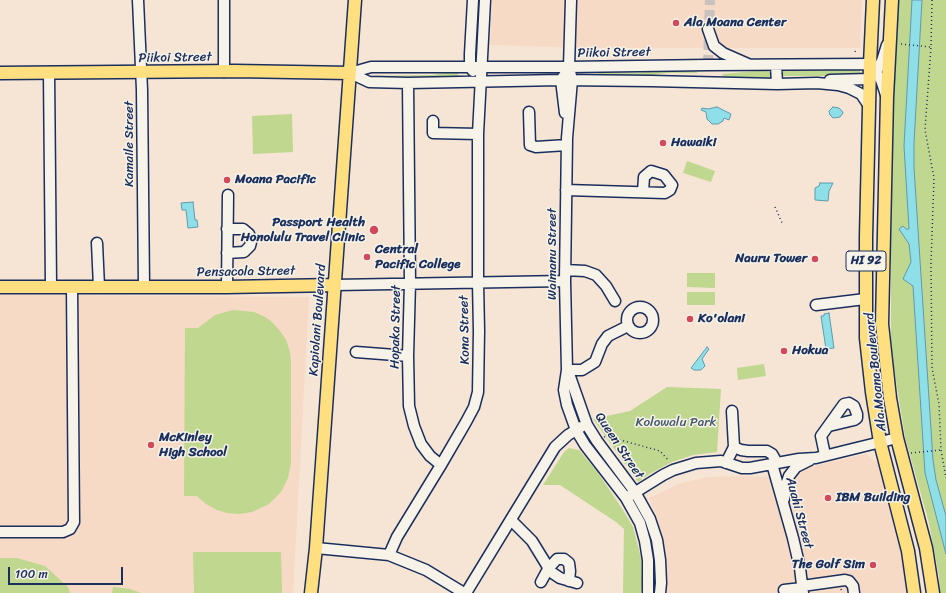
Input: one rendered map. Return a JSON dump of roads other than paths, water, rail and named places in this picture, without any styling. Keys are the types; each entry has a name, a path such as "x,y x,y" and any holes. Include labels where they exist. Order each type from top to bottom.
{"main road":[{"name":"Ala Moana Boulevard","path":"873,0 865,299 866,338 872,392 880,442 908,551 914,593"},
{"name":"Ala Moana Boulevard","path":"892,0 887,97 882,324 890,398 897,438 926,548 933,593"},
{"name":"Kapiolani Boulevard","path":"311,593 316,548 350,73 352,2"},
{"name":"Piikoi Street","path":"0,73 350,73"},
{"name":"Pensacola Street","path":"0,287 227,287 335,285"}],"street":[{"name":"Kamaile Street","path":"138,0 141,73 144,287"},
{"path":"224,0 224,72"},
{"path":"473,0 470,66 480,81"},
{"name":"Kona Street","path":"389,555 397,537 442,465 474,407 478,392 478,134 485,0"},
{"path":"564,0 570,17"},
{"name":"Waimanu Street","path":"567,370 565,270 567,141 572,80 569,68 571,0"},
{"path":"708,29 714,46 723,53 750,65"},
{"path":"887,97 881,80 872,72 882,61 890,37"},
{"path":"708,65 712,82"},
{"name":"Piikoi Street","path":"350,73 371,67 482,66 569,68 708,65 776,65 872,72"},
{"path":"776,65 777,84"},
{"path":"561,80 569,68"},
{"path":"49,72 51,286"},
{"name":"Piikoi Street","path":"817,83 872,72"},
{"name":"Piikoi Street","path":"350,73 369,82 408,83 561,80 777,84 817,83 838,85 849,88 861,94 869,106"},
{"name":"Waimanu Street","path":"561,80 567,141"},
{"name":"Hopaka Street","path":"408,83 410,283 408,356 409,406 414,426 423,447 434,460 442,465"},
{"path":"529,112 530,145 536,146 567,141"},
{"path":"433,121 433,133 478,134"},
{"path":"566,190 643,192"},
{"path":"227,287 228,196"},
{"path":"227,253 244,252 250,246 251,242 249,234 243,229 228,229"},
{"path":"97,243 99,287"},
{"path":"565,270 585,271 596,275 606,286 615,301"},
{"name":"Pensacola Street","path":"335,285 565,281"},
{"path":"0,532 63,532 70,529 74,522 72,287"},
{"path":"816,305 865,299"},
{"path":"567,370 582,370 595,362 602,344 608,336 628,326"},
{"path":"356,352 408,356"},
{"name":"Queen Street","path":"567,370 587,424 597,441 635,492 650,518 660,560 662,583 660,593"},
{"name":"Queen Street","path":"567,370 564,390 567,405 576,430 585,445 626,498 640,523 648,560 648,593"},
{"path":"726,463 734,447 732,411"},
{"path":"316,548 389,555 426,570 465,593 555,447 568,435 587,424"},
{"path":"783,503 789,476 801,464 821,456 821,436 829,426"},
{"name":"Queen Street","path":"626,498 663,475 686,465 714,461 742,468 750,468 821,456 897,438"},
{"path":"734,447 748,451 767,451 772,454 774,463"},
{"name":"Auahi Street","path":"774,463 783,503 796,548 803,589"},
{"path":"511,520 532,541 548,569 560,578 573,582 569,563 564,559 557,559 548,569 541,582"},
{"path":"784,590 803,589 845,580 849,581 853,586 854,593"}],"water":[{"path":"912,0 922,0 914,168 933,460 936,480 946,516 946,554 925,473 913,286 903,279 911,262 909,244 899,229 903,226 906,229 909,229 904,146"},
{"path":"717,107 731,114 729,120 724,118 723,121 718,124 712,124 707,119 706,112 701,110 702,108 708,109"},
{"path":"833,107 839,108 842,111 843,113 840,117 833,118 830,115 829,111"},
{"path":"820,183 833,183 829,191 828,201 815,200 815,188 819,186"},
{"path":"193,202 195,220 197,220 198,227 188,228 186,210 182,210 181,203"},
{"path":"829,313 834,348 826,349 821,316"},
{"path":"707,347 709,349 702,359 705,366 701,370 694,370 691,368"}],"tunnel":[{"path":"708,65 710,0"}],"place":[{"name":"Ala Moana Center","path":"676,23"},
{"name":"Hawaiki","path":"663,143"},
{"name":"Moana Pacific","path":"227,180"},
{"name":"Passport Health Honolulu Travel Clinic","path":"374,230"},
{"name":"Central Pacific College","path":"367,257"},
{"name":"Nauru Tower","path":"815,259"},
{"name":"Ko'olani","path":"690,319"},
{"name":"Hokua","path":"784,351"},
{"name":"McKinley High School","path":"151,445"},
{"name":"IBM Building","path":"828,498"},
{"name":"The Golf Sim","path":"873,565"}],"park label":[{"name":"Kolowalu Park","path":"676,423"}]}
